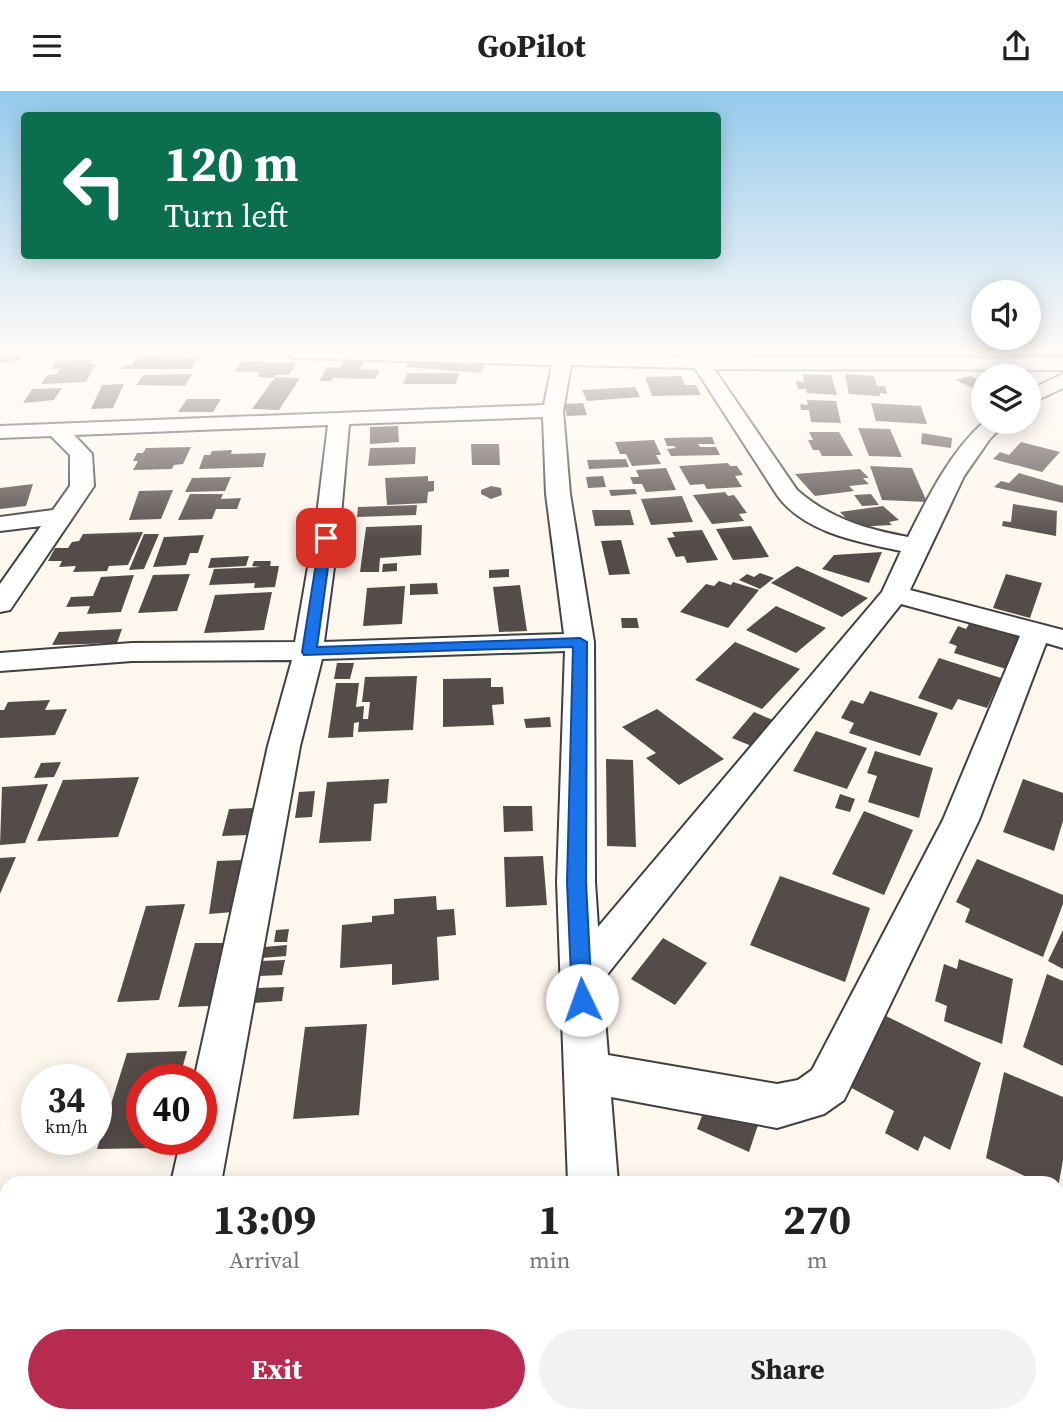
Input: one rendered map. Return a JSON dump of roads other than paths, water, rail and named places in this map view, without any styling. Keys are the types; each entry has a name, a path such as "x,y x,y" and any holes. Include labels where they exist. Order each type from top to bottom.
{"street":[{"path":"0,432 427,415"},
{"path":"553,415 558,494 580,642 576,882 593,1176"},
{"path":"737,415 798,505 813,516 851,532 915,546"},
{"path":"197,1176 285,746 309,652 329,515 339,418"},
{"path":"0,604 82,486 81,454 57,429"},
{"path":"581,977 895,594 915,546 968,451 984,434"},
{"path":"0,524 59,517"},
{"path":"587,1072 777,1106 808,1099 828,1085 1050,635 895,594"},
{"path":"0,662 132,652 309,652 580,642"}]}
